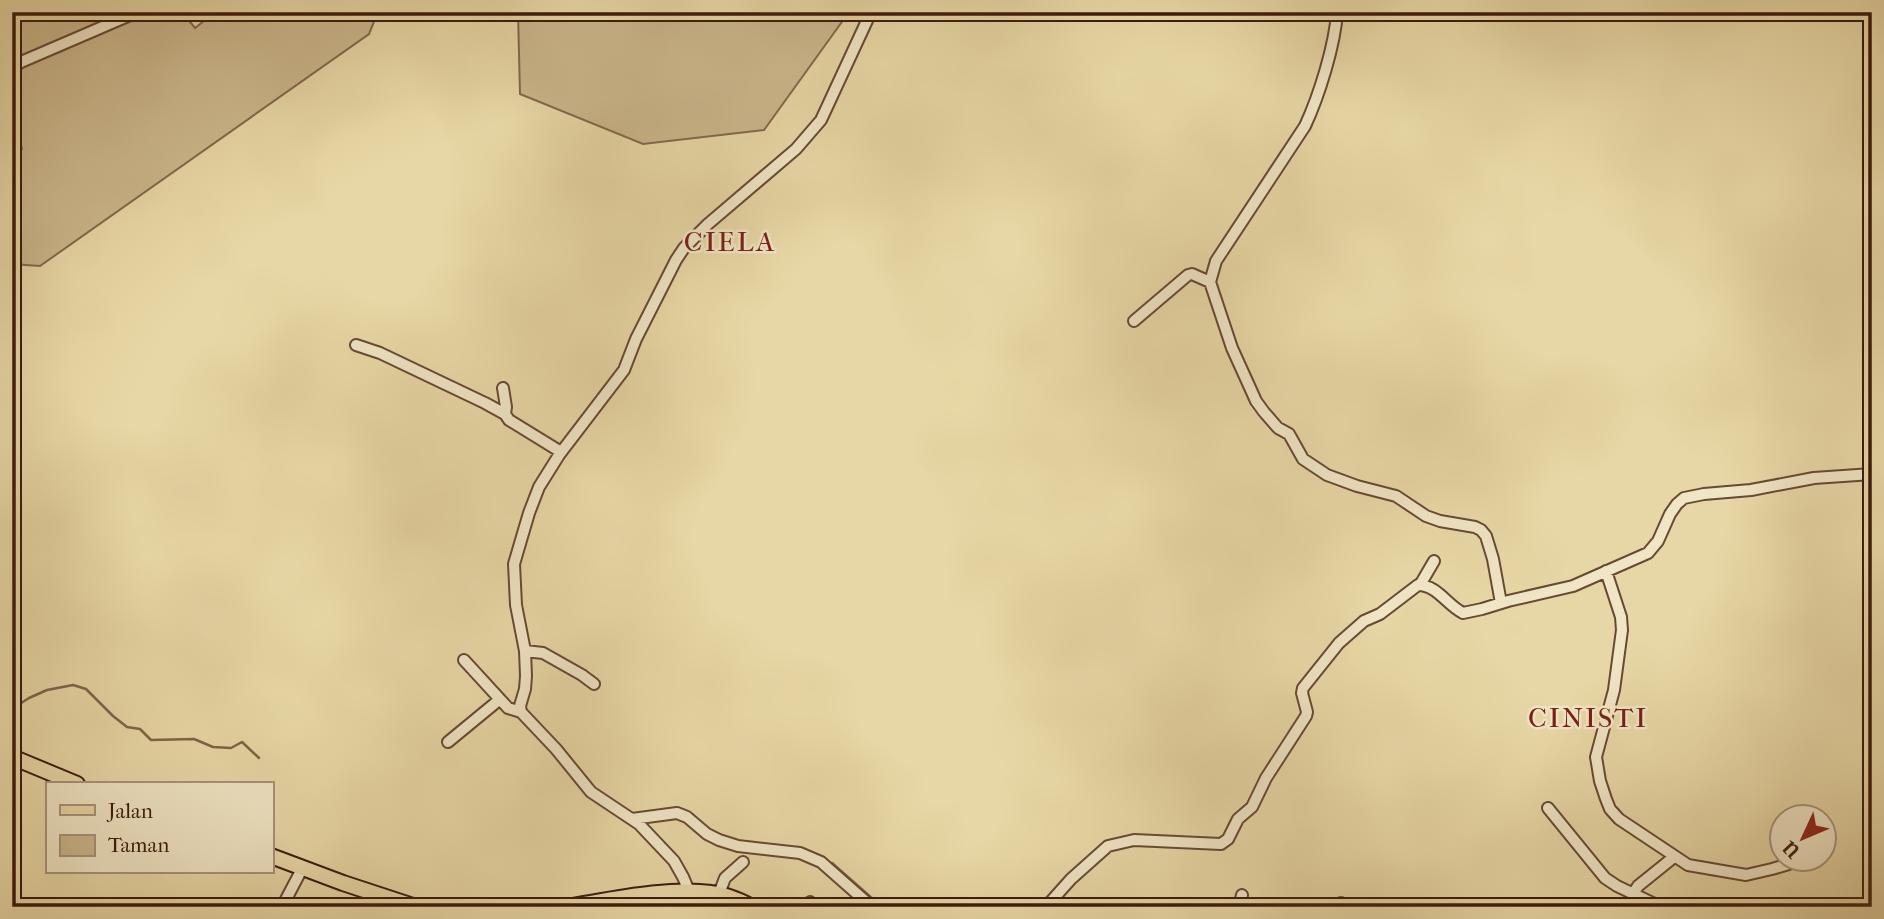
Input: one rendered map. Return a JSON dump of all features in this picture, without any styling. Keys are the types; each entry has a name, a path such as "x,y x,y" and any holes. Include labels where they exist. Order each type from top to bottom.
{"main road":[{"path":"12,757 72,782"},
{"path":"273,857 381,902 416,907"},
{"path":"566,907 688,891 719,894 752,907"}],"street":[{"path":"12,68 133,12"},
{"path":"688,891 674,861 649,834 636,821 591,792 521,712 526,676 525,651 516,605 514,564 539,487 561,452 624,370 636,339 676,260 708,224 796,149 821,120 871,12"},
{"path":"1337,12 1336,32 1305,126 1216,261 1210,282 1232,348 1256,401 1269,419 1292,438 1303,459 1357,486 1396,496 1426,516 1481,530 1486,536 1493,559 1501,603"},
{"path":"1134,321 1188,275 1192,274 1210,282"},
{"path":"356,345 380,353 485,403 561,452"},
{"path":"503,388 505,414"},
{"path":"1420,585 1434,590 1463,613 1482,609 1573,586 1648,554 1655,547 1676,503 1684,498 1751,490 1814,478 1872,474"},
{"path":"1046,907 1071,879 1108,846 1134,840 1220,844 1225,842 1238,820 1252,807 1266,778 1306,716 1302,693 1306,684 1358,625 1380,614 1420,585 1434,561"},
{"path":"1606,571 1621,617 1622,630 1614,690 1597,753 1600,781 1610,809 1619,819 1688,865 1746,875 1769,870"},
{"path":"525,651 543,653 594,684"},
{"path":"464,660 499,700 511,710 521,712"},
{"path":"448,742 499,700"},
{"path":"1548,808 1605,878 1661,907"},
{"path":"636,821 677,813 719,840 738,846 800,853 821,862 872,907"},
{"path":"1633,894 1638,886 1674,857"},
{"path":"719,894 724,879 743,862"},
{"path":"282,907 303,867"},
{"path":"1239,907 1242,895"}],"green space":[{"path":"12,12 182,12 195,28 215,12 378,12 369,34 40,266 12,264 12,151 22,149 12,109"},
{"path":"518,12 849,12 764,130 643,144 520,94"}],"waterway":[{"path":"12,709 47,690 73,685 86,689 127,727 140,729 151,740 194,739 213,747 231,748 242,742 259,758"},
{"path":"832,863 882,907"}],"district":[{"name":"CIELA","path":"730,241"},
{"name":"CINISTI","path":"1588,717"}]}
